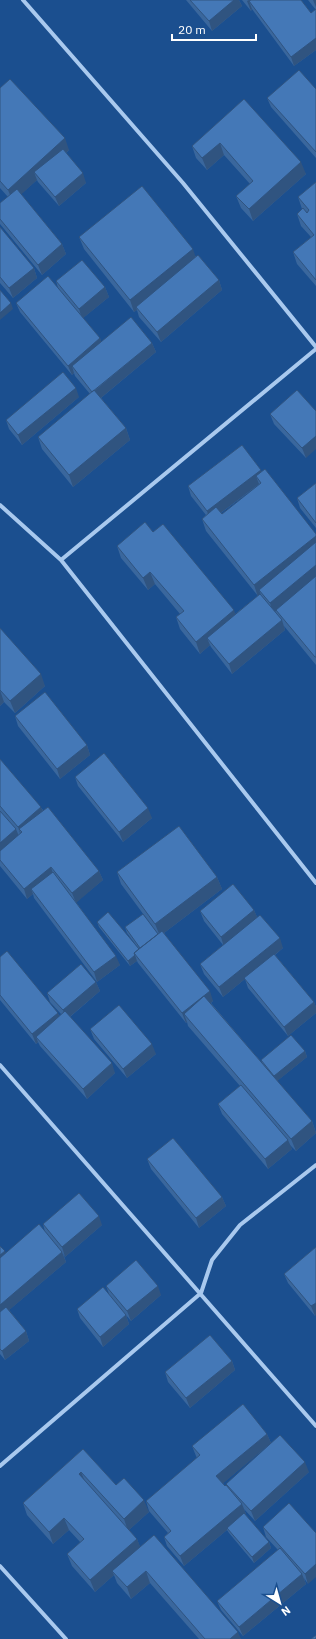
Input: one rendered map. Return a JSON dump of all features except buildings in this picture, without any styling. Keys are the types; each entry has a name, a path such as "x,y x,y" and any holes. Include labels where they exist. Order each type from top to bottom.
{"street":[{"path":"23,0 182,182 316,348 61,560"},
{"path":"0,505 61,560 316,883"},
{"path":"0,1065 316,1426"},
{"path":"0,1466 201,1293 212,1260 240,1225 316,1165"},
{"path":"0,1566 66,1639"}]}
